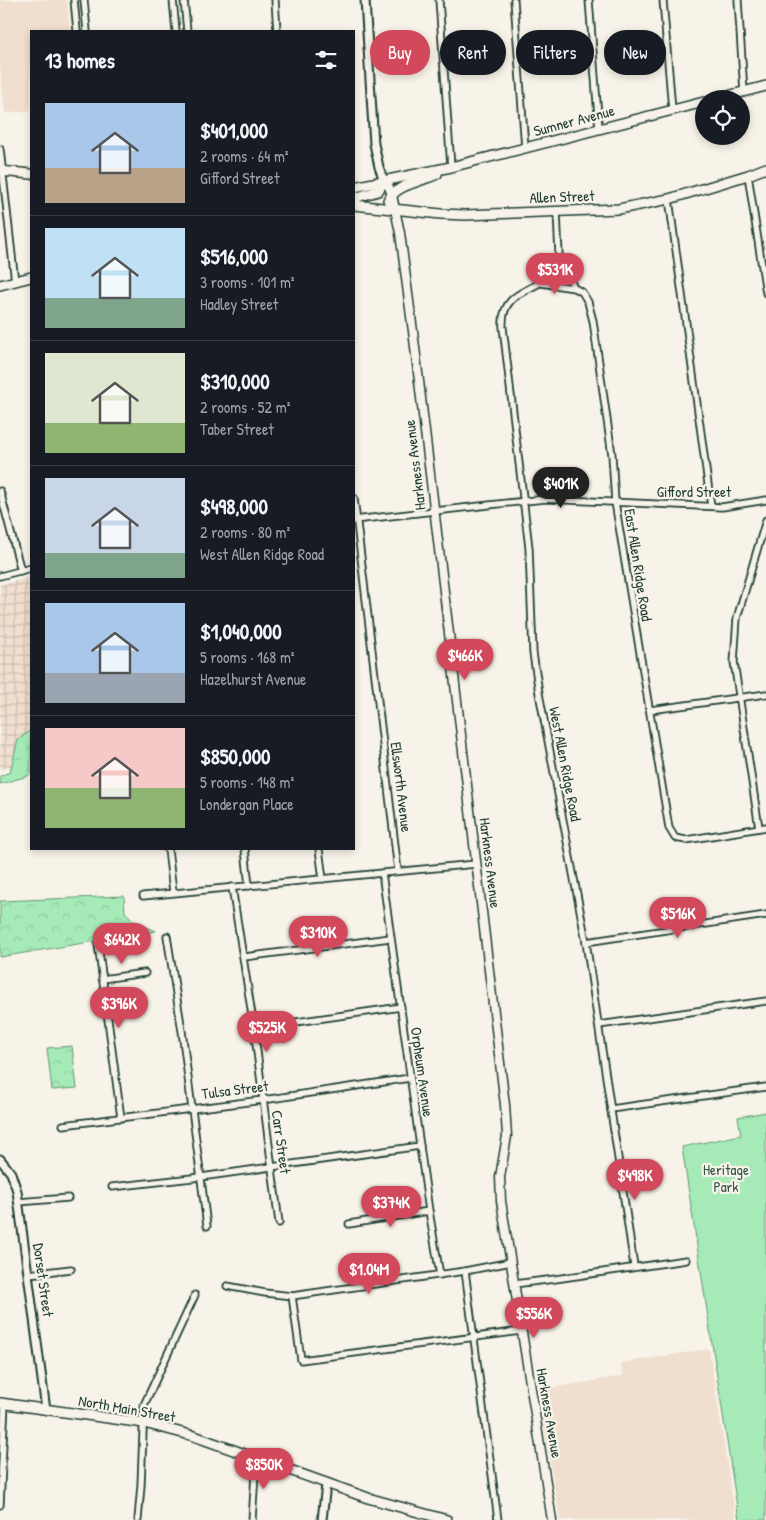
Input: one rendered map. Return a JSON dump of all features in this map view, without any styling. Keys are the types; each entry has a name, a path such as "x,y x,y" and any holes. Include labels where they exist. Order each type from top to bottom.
{"main road":[{"path":"750,90 766,86"},
{"name":"Sumner Avenue","path":"355,188 451,167 695,104"},
{"name":"Sumner Avenue","path":"390,197 406,186 451,167"},
{"name":"Allen Street","path":"355,205 465,215 618,209 669,199 766,168"},
{"path":"1,172 30,174"},
{"name":"Sumner Avenue","path":"355,198 378,191 384,181"},
{"path":"384,181 389,187 390,197"},
{"name":"Harkness Avenue","path":"390,197 400,233 414,339 505,1105 507,1136 500,1186 501,1201 552,1520"},
{"path":"0,286 30,277"},
{"name":"North Main Street","path":"2,1403 144,1423 188,1434 326,1484 390,1505 447,1520"}],"street":[{"path":"74,0 77,30"},
{"path":"84,0 87,30"},
{"path":"172,0 176,30"},
{"path":"184,0 187,30"},
{"path":"275,0 277,30"},
{"path":"366,0 374,144 378,167 384,181"},
{"path":"439,0 451,167"},
{"path":"514,0 525,148"},
{"path":"589,0 599,128"},
{"path":"663,0 672,110"},
{"path":"738,0 744,90"},
{"path":"0,149 1,172 15,282"},
{"path":"748,175 766,293"},
{"path":"669,199 711,506"},
{"name":"East Allen Ridge Road","path":"557,211 558,255 574,288 580,290 584,295 592,316 612,455 616,502 668,824 673,836 686,840 766,827"},
{"name":"West Allen Ridge Road","path":"558,255 552,273 541,283 524,290 512,298 503,316 529,548 534,653 539,693 586,942 634,1266"},
{"path":"541,283 574,288"},
{"path":"0,491 21,571"},
{"name":"Gifford Street","path":"355,520 524,500 568,499 722,507 766,500"},
{"name":"Ellsworth Avenue","path":"355,520 398,871"},
{"path":"759,828 734,662 736,618 766,520"},
{"path":"0,576 30,568"},
{"path":"650,710 766,694"},
{"path":"168,850 174,892"},
{"path":"245,850 249,886"},
{"path":"319,850 323,879"},
{"path":"143,896 476,864"},
{"name":"Orpheum Avenue","path":"382,873 410,1078 440,1275"},
{"name":"Carr Street","path":"232,887 254,1028 279,1223"},
{"path":"586,942 766,915"},
{"path":"167,936 202,1177 207,1226"},
{"path":"244,957 390,938"},
{"path":"98,944 121,1118"},
{"path":"102,979 145,973"},
{"path":"599,1025 766,1001"},
{"path":"254,1028 401,1007"},
{"name":"Tulsa Street","path":"63,1125 263,1100 410,1078"},
{"path":"611,1109 766,1087"},
{"path":"112,1188 420,1146"},
{"name":"Dorset Street","path":"0,1159 13,1176 18,1202 46,1410"},
{"path":"18,1202 68,1198"},
{"path":"349,1224 430,1211"},
{"path":"514,1284 555,1280 634,1266 686,1260"},
{"path":"227,1286 292,1296 440,1275 511,1262"},
{"path":"28,1274 71,1269"},
{"path":"465,1271 498,1520"},
{"path":"138,1520 142,1485 144,1405 195,1295"},
{"path":"292,1296 301,1360 521,1331"},
{"path":"0,1505 2,1403"},
{"path":"252,1520 256,1459"},
{"path":"322,1520 326,1484"}],"shaded area":[{"path":"0,0 67,0 70,30 30,30 30,111 5,113 0,67"},
{"path":"30,577 30,759 0,770 0,585"},
{"path":"709,1349 736,1520 560,1520 538,1390 623,1376 621,1363"}],"green space":[{"path":"30,731 30,774 0,784 0,776 10,772 18,740"},
{"path":"124,896 125,912 135,922 156,931 0,957 0,901"},
{"path":"72,1046 77,1088 52,1090 47,1048"},
{"name":"Heritage Park","path":"766,1112 766,1520 739,1520 682,1147 741,1135 738,1117"}]}
